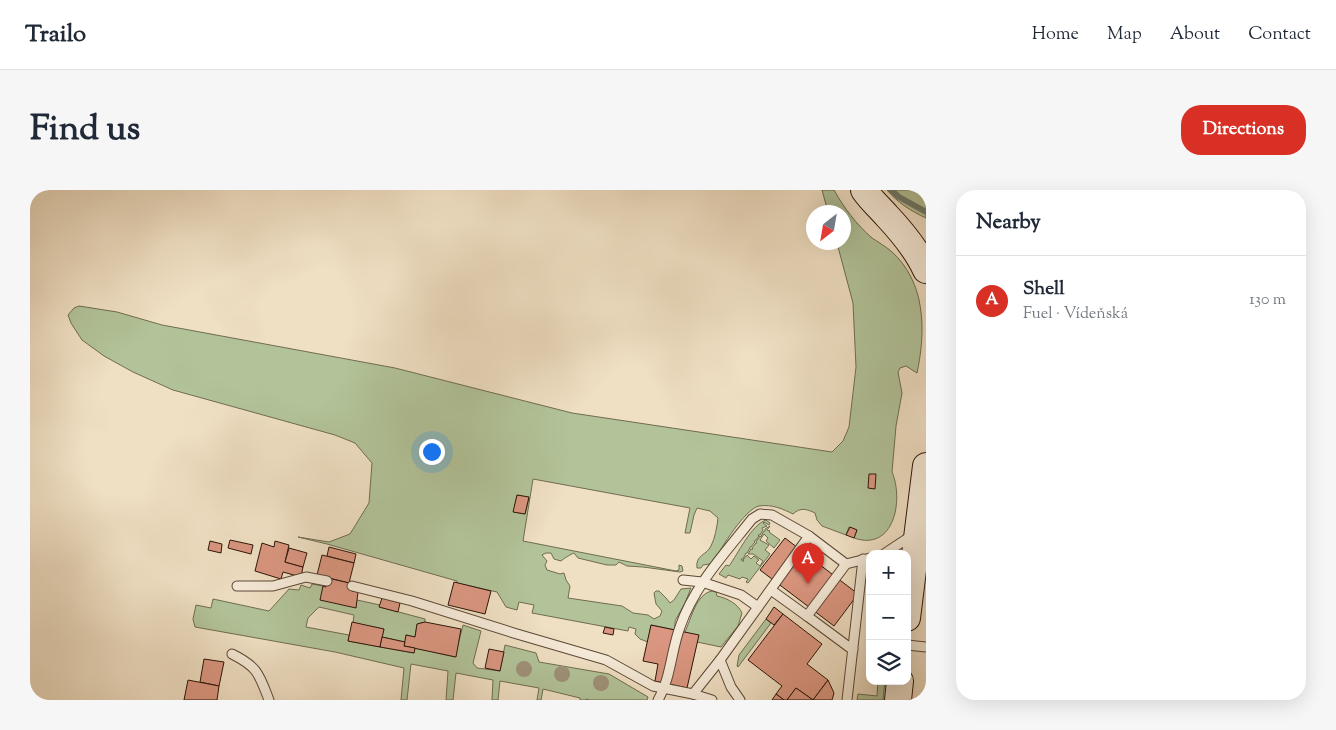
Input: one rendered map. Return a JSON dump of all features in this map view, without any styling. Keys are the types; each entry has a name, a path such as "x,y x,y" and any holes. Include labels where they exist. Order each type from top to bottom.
{"main road":[{"path":"864,190 914,249 926,270"},
{"path":"888,217 926,238"},
{"path":"911,570 926,466"},
{"path":"898,700 900,685"}],"lane":[{"path":"658,700 664,688 680,627 702,582 752,519 760,514 772,515 809,536 846,564"},
{"path":"890,550 918,531"},
{"path":"692,694 720,660 809,536"},
{"path":"807,616 846,564 866,558"},
{"path":"847,700 866,565"},
{"path":"237,586 273,586 306,577 327,582"},
{"path":"683,580 702,582 741,595 758,607"},
{"path":"352,586 412,601 606,660 653,686 712,700"},
{"path":"771,590 853,650"},
{"path":"911,645 926,647"},
{"path":"232,654 245,661 259,674 269,700"},
{"path":"720,660 731,687 740,700"}],"green space":[{"path":"822,190 834,190 843,205 826,205"},
{"path":"887,190 926,190 926,218 905,206"},
{"path":"851,215 872,238 891,251 903,263 917,292 922,324 922,341 917,373 906,366 900,368 898,372 902,393 896,426 892,472 897,496 896,509 893,521 887,531 879,538 868,540 854,538 857,530 849,527 846,535 822,526 817,520 815,513 809,510 804,509 793,514 773,506 759,506 740,521 714,561 703,565 701,568 697,568 699,558 709,549 716,532 718,518 710,511 697,508 690,533 685,533 690,508 533,479 523,541 676,571 679,570 679,565 682,566 683,571 680,572 627,566 619,562 616,565 607,565 578,558 574,553 561,561 554,559 551,553 542,555 547,561 545,565 547,570 560,574 564,573 570,586 568,598 622,606 633,613 648,615 654,619 660,616 662,611 656,604 654,593 656,591 659,591 670,603 681,589 691,588 675,621 675,630 651,625 648,642 640,639 635,634 636,629 629,627 628,631 532,613 534,605 519,602 517,610 506,607 497,592 457,583 457,581 298,537 329,542 350,534 369,503 372,463 355,443 335,435 173,390 133,372 104,356 82,340 68,315 74,308 79,306 117,312 162,325 395,368 572,413 832,452 843,441 849,427 856,367 853,303 839,250 851,250","holes":["517,495 529,498 525,514 514,512"]},
{"path":"766,520 770,523 769,525 763,523 767,526 762,528 763,530 760,535 758,535 743,559 741,559 742,561 744,561 747,555 751,559 754,556 759,560 756,563 760,566 763,561 753,554 748,554 765,529 770,526 767,530 780,540 774,548 766,541 768,538 764,534 760,540 769,545 765,550 770,554 748,583 746,582 748,579 742,577 740,579 728,575 726,578 719,574 726,565 729,566 755,528"},
{"path":"312,584 323,586 357,600 425,619 425,622 417,624 415,637 406,635 405,642 382,637 384,629 353,623 354,615 319,607 308,618 306,627 349,635 348,641 414,653 415,648 455,657 463,625 481,631 473,663 477,668 500,671 505,645 536,653 539,662 609,674 648,697 647,700 580,700 580,698 543,689 541,700 537,700 539,688 500,681 498,700 492,700 493,680 456,673 453,700 446,700 448,671 411,664 407,700 401,700 404,668 335,652 195,627 193,619 196,605 211,608 213,599 269,611 289,589 299,590 301,585 310,588"},
{"path":"716,592 717,596 735,604 742,613 738,626 721,647 697,642 685,632 698,602 706,593"},
{"path":"766,619 771,623 738,667 739,655"},
{"path":"878,685 885,685 883,700 857,700 858,694 877,696"}],"building":[{"path":"869,474 876,474 875,489 868,488"},
{"path":"517,495 529,497 525,514 513,512"},
{"path":"850,527 857,530 854,538 846,535"},
{"path":"785,538 858,594 834,626 760,570"},
{"path":"230,540 253,545 251,554 228,548"},
{"path":"210,541 222,544 221,553 208,550"},
{"path":"275,541 289,545 285,562 303,567 301,577 283,572 281,579 255,571 262,543 274,547"},
{"path":"329,547 356,554 354,563 327,556"},
{"path":"289,548 307,553 303,567 285,562"},
{"path":"322,555 354,563 349,583 317,575"},
{"path":"328,578 349,583 352,591 358,592 356,608 320,600 323,586 326,587"},
{"path":"454,582 491,591 485,614 448,605"},
{"path":"382,598 400,603 398,612 379,607"},
{"path":"774,607 783,614 774,625 766,619"},
{"path":"783,614 822,644 807,664 828,680 813,700 796,688 787,700 784,700 776,694 782,686 748,660"},
{"path":"352,622 384,629 380,647 348,641"},
{"path":"425,622 461,629 456,657 404,646 406,635 415,637 417,624"},
{"path":"651,625 699,635 687,688 655,681 658,664 643,661"},
{"path":"605,627 614,629 613,635 603,633"},
{"path":"382,637 405,642 404,646 415,648 414,653 380,647"},
{"path":"489,649 504,652 500,671 485,668"},
{"path":"204,659 224,662 219,686 200,682"},
{"path":"188,680 219,686 217,700 184,700"},
{"path":"828,680 834,693 832,700 813,700"},
{"path":"796,688 813,700 787,700"},
{"path":"776,694 784,700 772,700"}],"waterway":[{"path":"891,190 899,197 926,212"}],"place":[{"name":"Shell","path":"808,584"}]}
